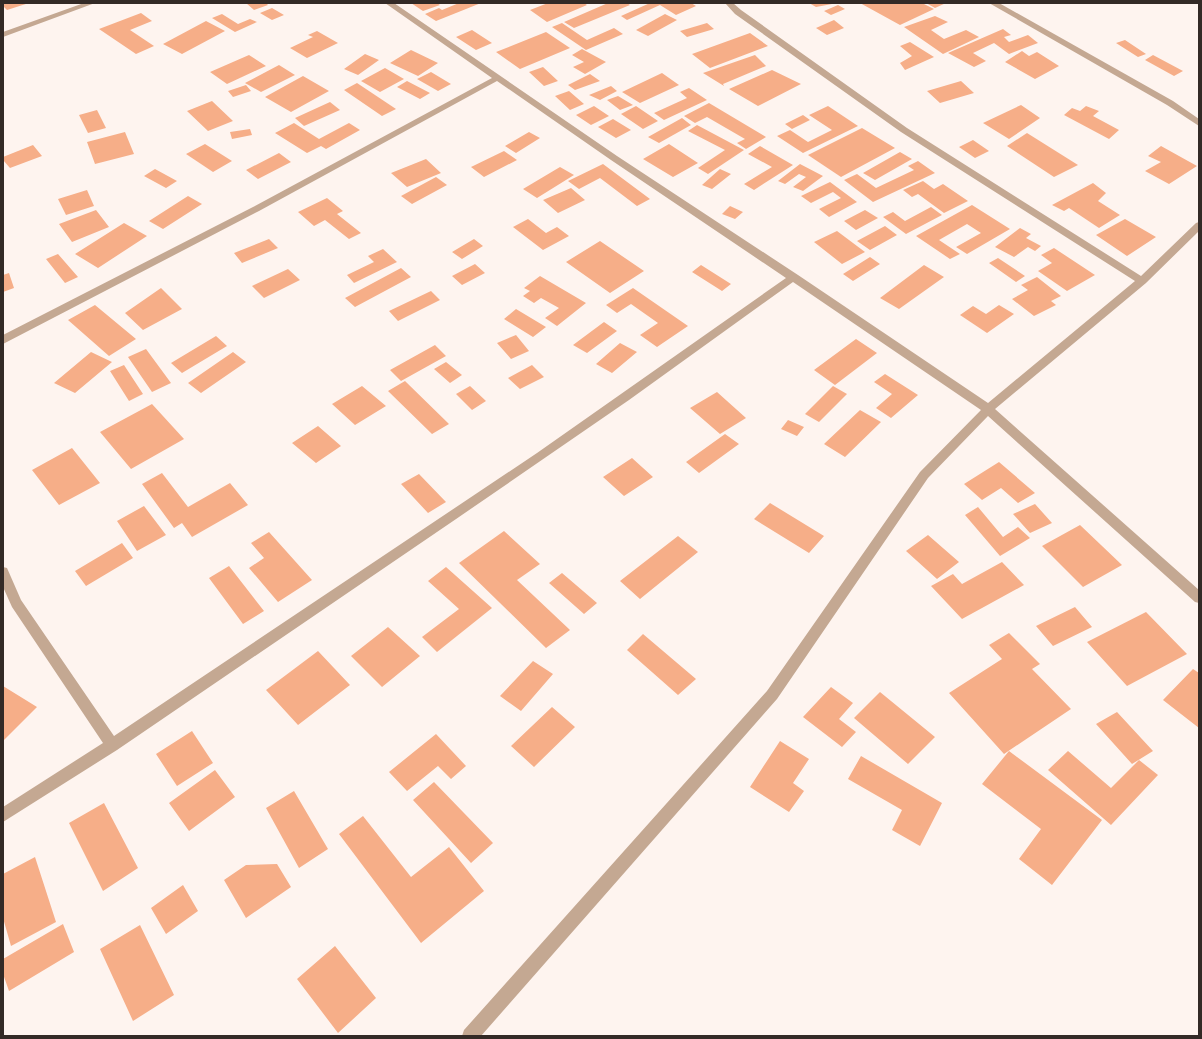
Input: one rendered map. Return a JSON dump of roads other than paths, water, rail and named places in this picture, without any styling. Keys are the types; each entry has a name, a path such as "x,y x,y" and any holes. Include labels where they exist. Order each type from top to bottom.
{"street":[{"path":"3,35 91,3"},
{"path":"389,3 497,78 988,409 1199,598"},
{"path":"729,3 738,12 904,130 1142,281"},
{"path":"993,3 1170,103 1199,123"},
{"path":"3,340 256,209 497,78"},
{"path":"470,1036 772,695 924,475 988,409 1142,281 1199,225"},
{"path":"3,815 112,745 444,522 702,344 794,277"},
{"path":"3,572 16,603 112,745"}]}
